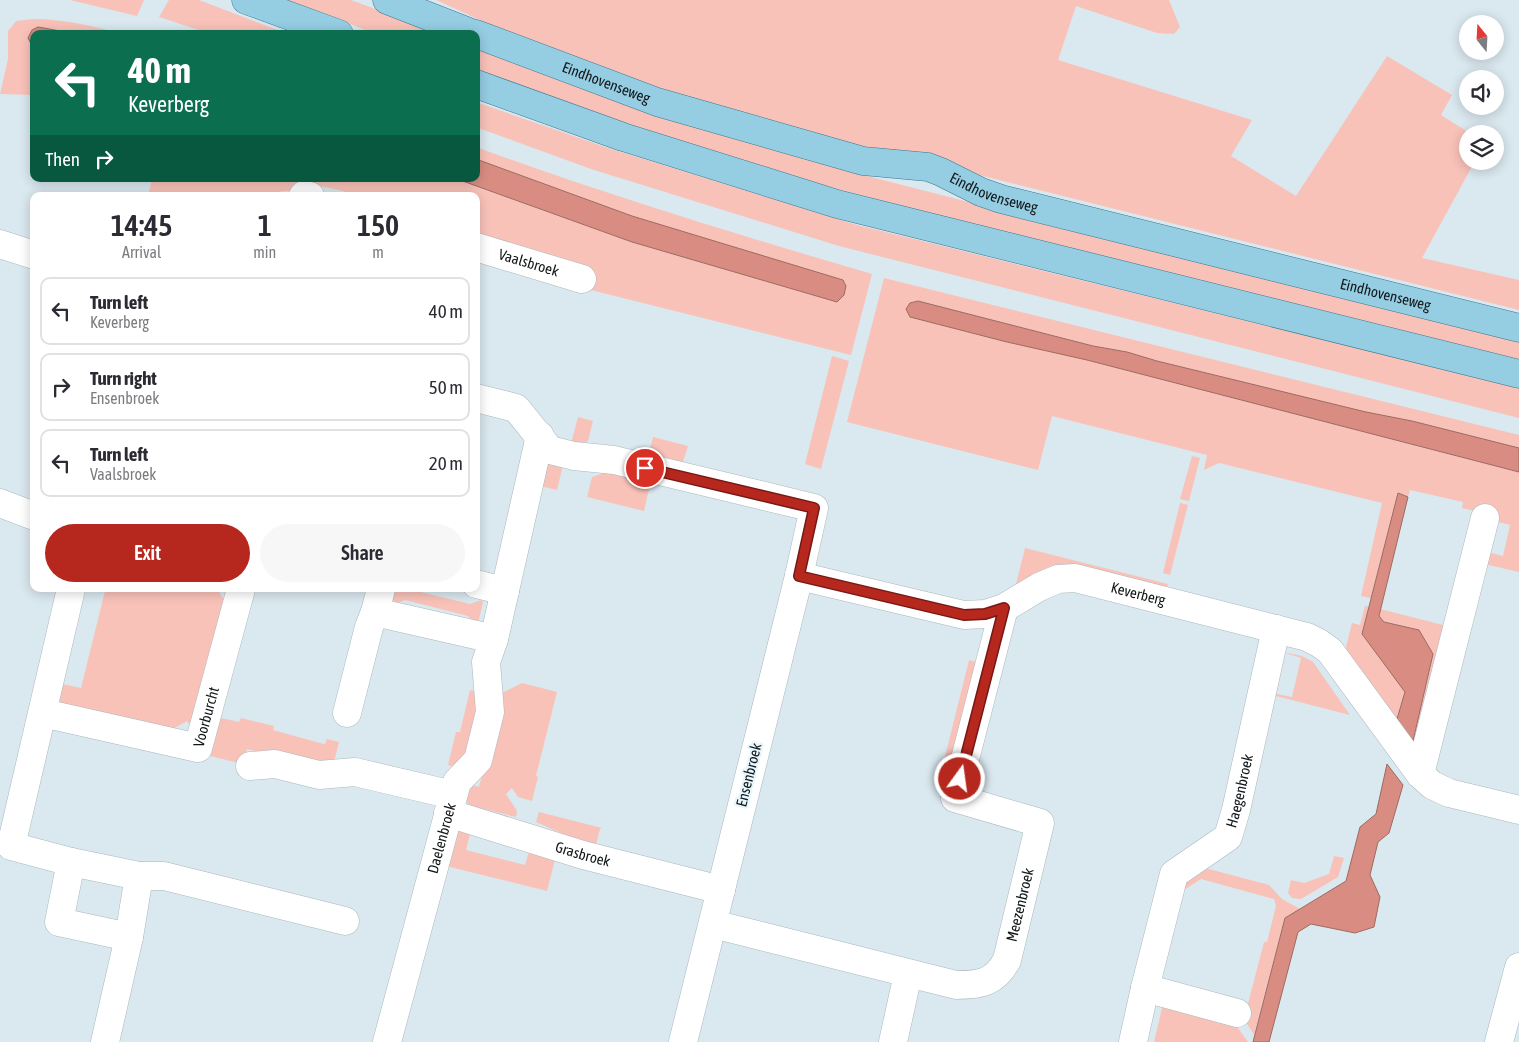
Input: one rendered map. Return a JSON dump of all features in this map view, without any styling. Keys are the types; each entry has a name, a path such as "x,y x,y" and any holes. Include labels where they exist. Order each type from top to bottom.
{"main road":[{"path":"246,0 328,30"},
{"name":"Eindhovenseweg","path":"386,0 465,30"},
{"name":"Eindhovenseweg","path":"480,36 657,102 759,132 863,161 928,167 981,192 1001,199 1519,328"},
{"path":"480,85 623,137 837,204 1519,374"}],"street":[{"path":"0,244 30,254"},
{"name":"Vaalsbroek","path":"480,248 582,279"},
{"path":"480,399 516,408 540,436"},
{"name":"Ensenbroek","path":"540,436 550,450 574,456 614,460 814,508 799,576 683,1042"},
{"name":"Daelenbroek","path":"387,1042 457,782 478,760 490,712 486,662 494,639 540,436"},
{"path":"0,503 30,514"},
{"path":"1420,774 1485,518"},
{"name":"Keverberg","path":"799,576 964,615 985,614 1004,608 1039,587 1058,579 1075,578 1307,637 1330,651 1420,774 1432,785 1449,793 1519,810"},
{"path":"480,585 505,591"},
{"path":"70,592 11,846 71,862 139,876 164,876 345,921"},
{"name":"Voorburcht","path":"43,713 198,748 240,592"},
{"path":"347,713 378,600 494,639"},
{"name":"Meezenbroek","path":"712,924 956,985 975,986 987,982 996,976 1007,960 1040,823 955,798 1004,608"},
{"name":"Haegenbroek","path":"1133,1042 1174,874 1228,837 1236,810 1276,629"},
{"name":"Grasbroek","path":"250,766 275,764 319,775 355,772 451,804 583,855 720,890"},
{"path":"71,862 59,922 129,937"},
{"path":"105,1042 129,937 139,876"},
{"path":"1506,1033 1519,967"},
{"path":"893,1042 908,974"},
{"path":"1145,988 1237,1013"}],"shaded area":[{"path":"70,0 144,0 137,16"},
{"path":"169,0 199,0 278,30 199,30 159,17"},
{"path":"274,0 351,0 432,30 365,30 341,20"},
{"path":"436,0 1169,0 1180,27 1174,34 1157,33 1076,6 1058,60 1252,120 1231,156 1296,196 1387,56 1452,95 1441,115 1459,126 1459,170 1470,170 1422,258 1519,280 1519,310 859,145 759,124 687,105 513,35"},
{"path":"34,19 56,20 107,30 55,30 38,27 30,30 30,95 0,94 8,59 8,31 16,21"},
{"path":"38,27 55,30 32,30"},
{"path":"480,47 645,108 840,169 1519,340 1519,360 1003,232 772,172 659,136 480,73"},
{"path":"480,103 611,149 857,225 1519,388 1519,418 839,246 591,169 480,128"},
{"path":"480,148 574,182 673,214 872,274 851,355 583,288 480,238 480,192 346,192 305,183 295,191 279,192 149,192 151,182 465,182 632,242 837,302 844,294 480,160"},
{"path":"480,160 632,216 843,280 846,286 844,295 837,302 632,242 465,182 480,182"},
{"path":"884,278 1519,435 1519,448 1157,361 1127,352 1093,346 918,301 910,303 1007,342 1087,360 1519,472 1519,572 1480,563 1483,551 1503,556 1510,525 1490,520 1491,515 1462,508 1463,502 1410,490 1408,497 1398,494 1371,598 1361,596 1382,503 1219,463 1204,470 1207,455 1052,416 1038,470 847,422"},
{"path":"918,301 1093,346 1127,352 1157,361 1519,448 1519,472 1087,360 910,317 906,309 910,303"},
{"path":"832,356 849,361 821,469 805,464"},
{"path":"578,417 593,421 588,441 576,448 570,447"},
{"path":"653,437 688,446 682,465 648,457"},
{"path":"1192,456 1200,458 1189,501 1180,499"},
{"path":"542,461 564,461 557,490 540,486"},
{"path":"610,471 651,481 644,511 587,497 592,477"},
{"path":"1398,493 1408,497 1379,616 1384,622 1419,630 1433,654 1413,741 1397,719 1405,692 1362,634"},
{"path":"1180,503 1188,505 1170,575 1163,573"},
{"path":"1025,548 1168,584 1166,589 1015,588"},
{"path":"105,592 219,592 227,605 199,719 189,724 187,721 169,731 57,709 62,684 81,688"},
{"path":"391,592 420,592 470,604 481,600 483,602 478,624 475,624 468,616 405,600 396,604 391,597"},
{"path":"1365,606 1369,607 1362,634 1405,692 1397,719 1345,651 1352,623 1360,625"},
{"path":"1380,609 1451,627 1424,740 1413,741 1433,654 1418,630 1384,622 1379,616"},
{"path":"1283,652 1302,656 1313,662 1350,715 1272,695 1272,693 1292,697 1301,658"},
{"path":"969,660 981,663 954,772 943,778 940,777"},
{"path":"522,683 557,692 536,776 538,777 532,801 518,797 512,788 506,794 517,811 516,817 469,805 461,793 473,785 479,787 502,693"},
{"path":"470,690 474,691 483,707 470,757 455,767 448,765 456,732 460,732"},
{"path":"216,717 239,722 241,718 274,726 273,730 320,743 325,744 327,739 339,742 334,762 321,768 247,749 243,764 206,755"},
{"path":"1387,764 1403,785 1389,833 1378,842 1370,875 1380,897 1374,927 1355,933 1311,924 1298,932 1269,1042 1253,1042 1285,918 1346,881 1360,827 1376,814"},
{"path":"539,812 602,828 600,829 595,848 536,822"},
{"path":"463,828 471,830 466,850 525,865 531,845 556,856 547,891 446,866 453,834"},
{"path":"1334,856 1344,858 1338,877 1301,899 1292,898 1288,893 1291,880 1304,883 1329,874"},
{"path":"1205,868 1269,885 1282,899 1300,909 1285,918 1254,1035 1244,1019 1264,942 1267,942 1276,906 1274,899 1201,879 1181,892 1184,882"},
{"path":"1163,1004 1233,1021 1248,1042 1154,1042"}],"route":[{"path":"645,468 814,508 799,576 964,615 985,614 1004,608 960,779"}]}
